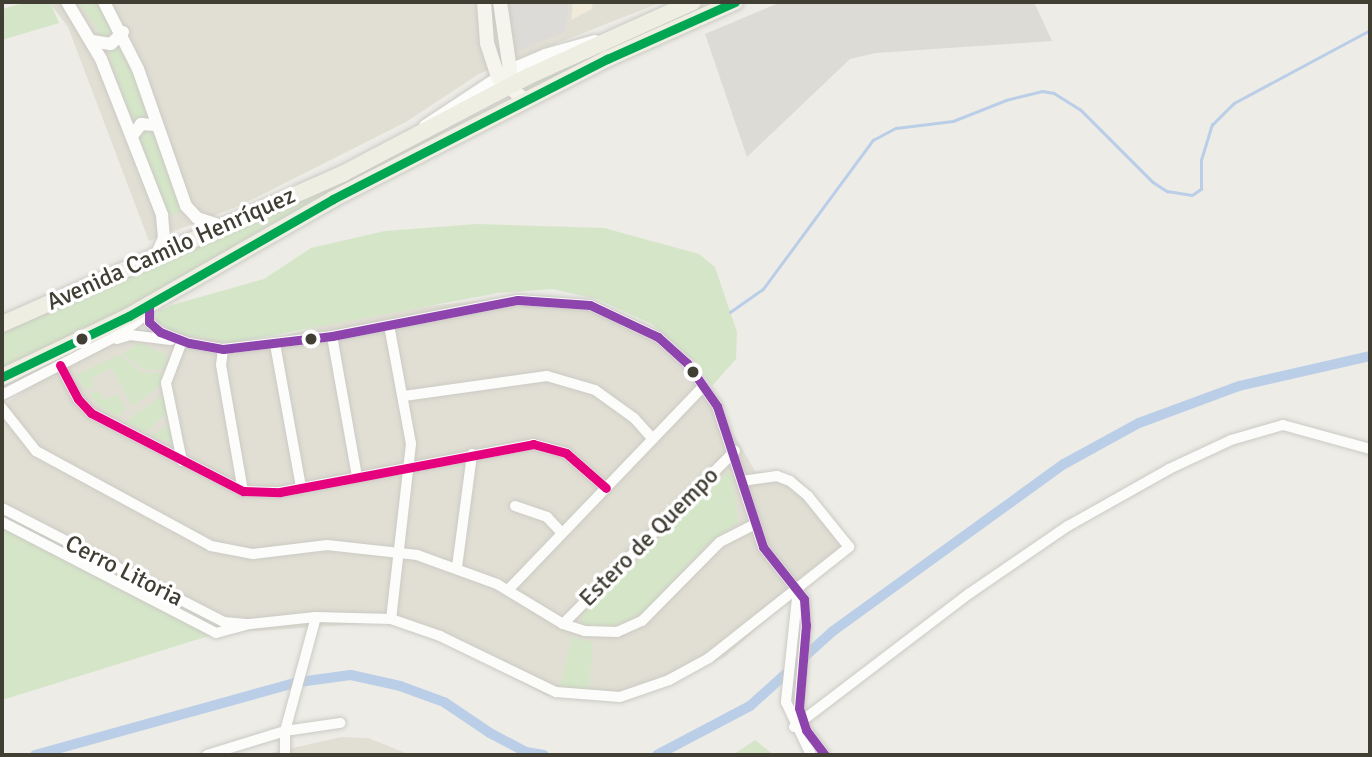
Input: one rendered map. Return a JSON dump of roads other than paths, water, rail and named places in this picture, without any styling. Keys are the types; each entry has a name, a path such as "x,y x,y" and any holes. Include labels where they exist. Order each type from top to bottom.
{"main road":[{"path":"484,2 484,29 505,78 527,101"},
{"path":"399,166 442,131 496,103 505,78 500,2"},
{"name":"Avenida Camilo Henríquez","path":"2,324 363,164 505,78 611,39 694,2"},
{"name":"Avenida Camilo Henríquez","path":"2,377 148,310 269,233 527,101 734,2"},
{"path":"484,29 501,28"}],"street":[{"path":"67,2 92,41 132,136 164,223 156,257"},
{"path":"104,2 123,32 189,211 224,227"},
{"path":"92,41 111,44 123,32"},
{"path":"132,136 141,124 157,125"},
{"path":"105,342 130,335 223,349 275,344 332,336 518,300 581,303 658,337 704,387 722,417 735,451 754,525 763,547 798,589 806,614 798,690 798,724 825,755"},
{"path":"2,395 105,342 148,310 153,328 182,341"},
{"path":"389,325 404,396 411,466 391,619"},
{"path":"332,336 357,476"},
{"path":"182,341 166,383 182,461"},
{"path":"275,344 301,487"},
{"path":"223,349 221,365 243,491"},
{"path":"60,365 84,407 243,491 262,494 533,444 566,453 606,488"},
{"path":"404,396 547,376 595,390 634,418 653,439"},
{"path":"508,590 704,387"},
{"path":"2,408 36,451 211,546 253,554 327,545 399,552 457,567 508,590 563,624 607,633 642,621 720,542 754,525"},
{"path":"798,724 970,593 1068,526 1169,469 1231,440 1283,425 1370,449"},
{"name":"Estero de Quempo","path":"563,624 735,451"},
{"path":"457,567 472,454"},
{"path":"2,522 216,633 250,624 316,617 391,619 440,636 556,692 620,697 669,680 709,658 849,547 808,495 790,481 776,476 743,481"},
{"path":"515,506 547,517 562,533"},
{"name":"Cerro Litoria","path":"2,508 224,622 250,624"},
{"path":"798,589 786,702 811,755"},
{"path":"775,607 789,612 793,629"},
{"path":"285,755 285,731 316,617"},
{"path":"207,755 285,731 340,723"}],"waterway":[{"path":"730,312 763,289 873,140 896,128 953,121 1006,100 1042,91 1054,93 1080,109 1153,182 1167,191 1192,195 1201,189 1201,160 1212,125 1234,103 1370,30"},
{"path":"657,755 750,706 833,631 1064,464 1139,423 1239,386 1370,356"},
{"path":"35,755 299,682 351,675 400,686 444,702 490,733 526,752 544,755"},
{"path":"518,755 521,749"}]}
